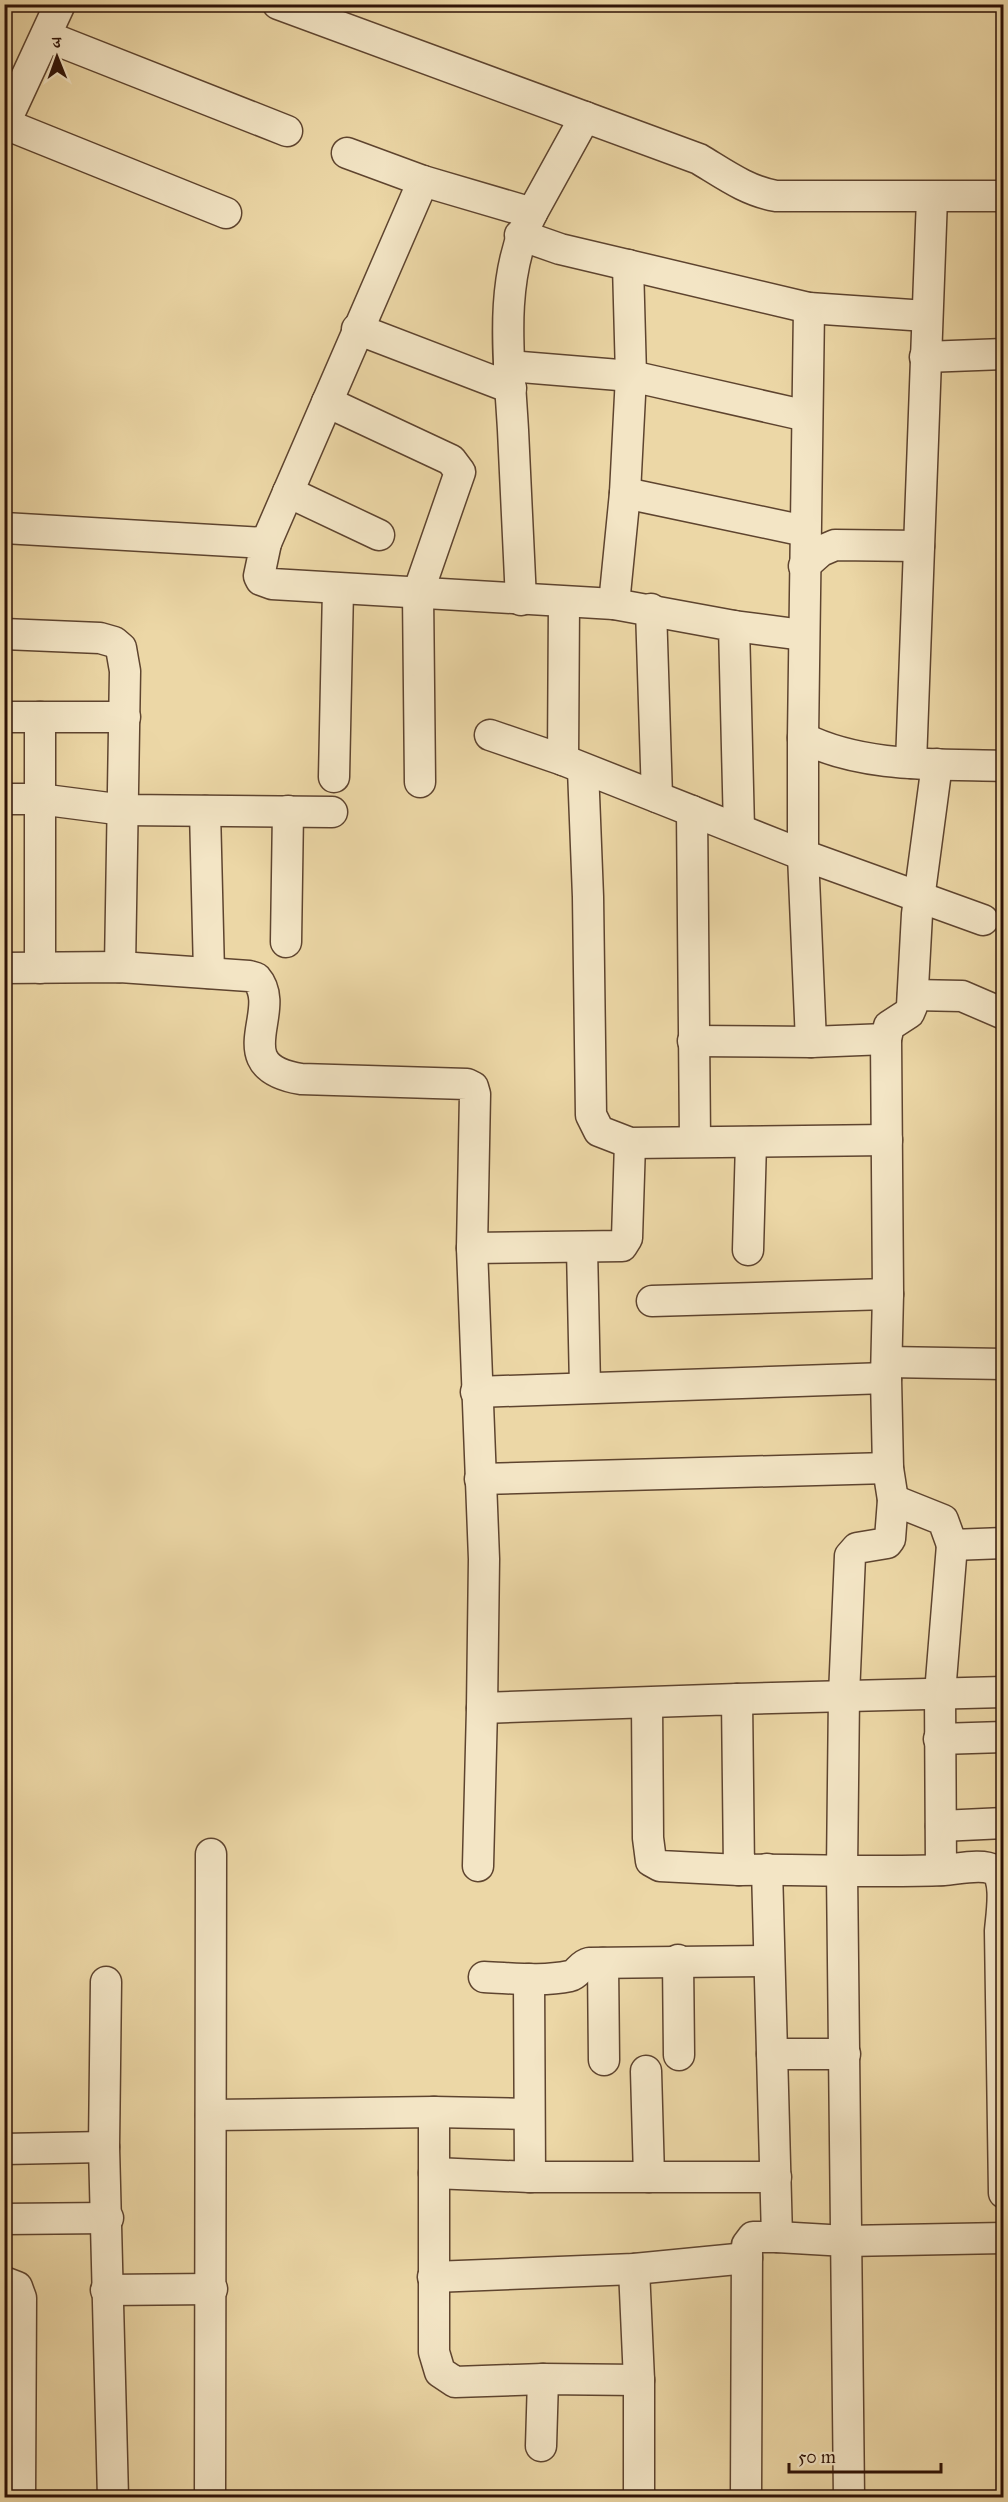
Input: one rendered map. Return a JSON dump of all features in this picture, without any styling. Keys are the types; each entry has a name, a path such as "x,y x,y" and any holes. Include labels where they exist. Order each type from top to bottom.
{"street":[{"path":"60,4 5,125 226,213"},
{"path":"278,4 699,159 747,189 760,194 932,198 1004,196"},
{"path":"46,36 287,131"},
{"path":"521,600 510,377 509,294 526,224 585,117"},
{"path":"347,153 423,181 526,224 560,249 809,308 926,316"},
{"path":"423,181 266,543 260,564 261,580 272,584 338,589 614,604 734,626 803,635"},
{"path":"849,2498 842,1871 844,1695 850,1556 857,1548 888,1542 893,1500 888,1468 886,1039 889,1026 912,1010 920,897 924,764 919,546 932,198"},
{"path":"614,604 625,493 631,376 628,265"},
{"path":"809,308 802,738 803,855 811,1042"},
{"path":"357,329 510,377 631,376 807,416"},
{"path":"925,357 1004,354"},
{"path":"327,402 451,460 459,467 458,481 418,593 420,782"},
{"path":"288,492 379,536"},
{"path":"625,493 805,531"},
{"path":"4,528 266,543"},
{"path":"804,566 822,551 835,545 919,546"},
{"path":"334,777 338,589"},
{"path":"564,602 573,765 588,897 591,1115 599,1131 630,1143 695,1140 751,1142 887,1140"},
{"path":"651,609 657,797"},
{"path":"734,626 739,829"},
{"path":"4,634 100,638 114,642 121,648 124,659 125,717 120,967"},
{"path":"4,717 125,717"},
{"path":"40,717 40,968"},
{"path":"490,735 657,797 803,855 983,920"},
{"path":"802,738 836,753 924,764 1004,766"},
{"path":"4,799 39,799 124,810 332,812"},
{"path":"205,811 209,973"},
{"path":"286,942 288,811"},
{"path":"692,811 695,1140"},
{"path":"4,968 120,967 249,976 260,982 263,1000 261,1054 266,1064 280,1076 301,1079 473,1086 475,1094 472,1248 484,1559 478,1866"},
{"path":"913,994 962,996 1004,1014"},
{"path":"693,1041 811,1042 886,1039"},
{"path":"748,1250 751,1142"},
{"path":"472,1248 616,1248 626,1242 630,1143"},
{"path":"582,1248 585,1387"},
{"path":"652,1301 888,1294"},
{"path":"476,1392 1004,1364"},
{"path":"480,1479 888,1468"},
{"path":"893,1500 943,1520 952,1545 940,1693 941,1870"},
{"path":"952,1545 1004,1543"},
{"path":"482,1708 844,1695 1004,1692"},
{"path":"737,1699 753,1870 768,1961 777,2237"},
{"path":"647,1703 648,1838 651,1861 660,1866 842,1871 985,1868 994,1870 1000,1875 1003,1888 1004,2193"},
{"path":"939,1739 1004,1737"},
{"path":"941,1826 1004,1823"},
{"path":"210,2498 211,1854"},
{"path":"484,1977 529,1979 571,1976 585,1964 678,1960 768,1961"},
{"path":"678,1960 679,2055"},
{"path":"603,1963 604,2060"},
{"path":"529,1979 530,2177"},
{"path":"106,1982 104,2147 108,2218 106,2290 113,2498"},
{"path":"772,2054 845,2054"},
{"path":"646,2071 649,2177"},
{"path":"211,2115 434,2112 529,2114"},
{"path":"434,2112 434,2352 440,2372 455,2382 639,2379"},
{"path":"4,2149 104,2147"},
{"path":"434,2173 530,2177 776,2177"},
{"path":"4,2219 108,2218"},
{"path":"746,2498 747,2258 750,2238 777,2237 846,2241 1004,2238"},
{"path":"433,2277 633,2269 747,2258"},
{"path":"633,2269 639,2379 639,2498"},
{"path":"4,2282 17,2287 21,2298 13,2449 20,2498"},
{"path":"106,2290 212,2289"},
{"path":"541,2446 543,2379"}]}
